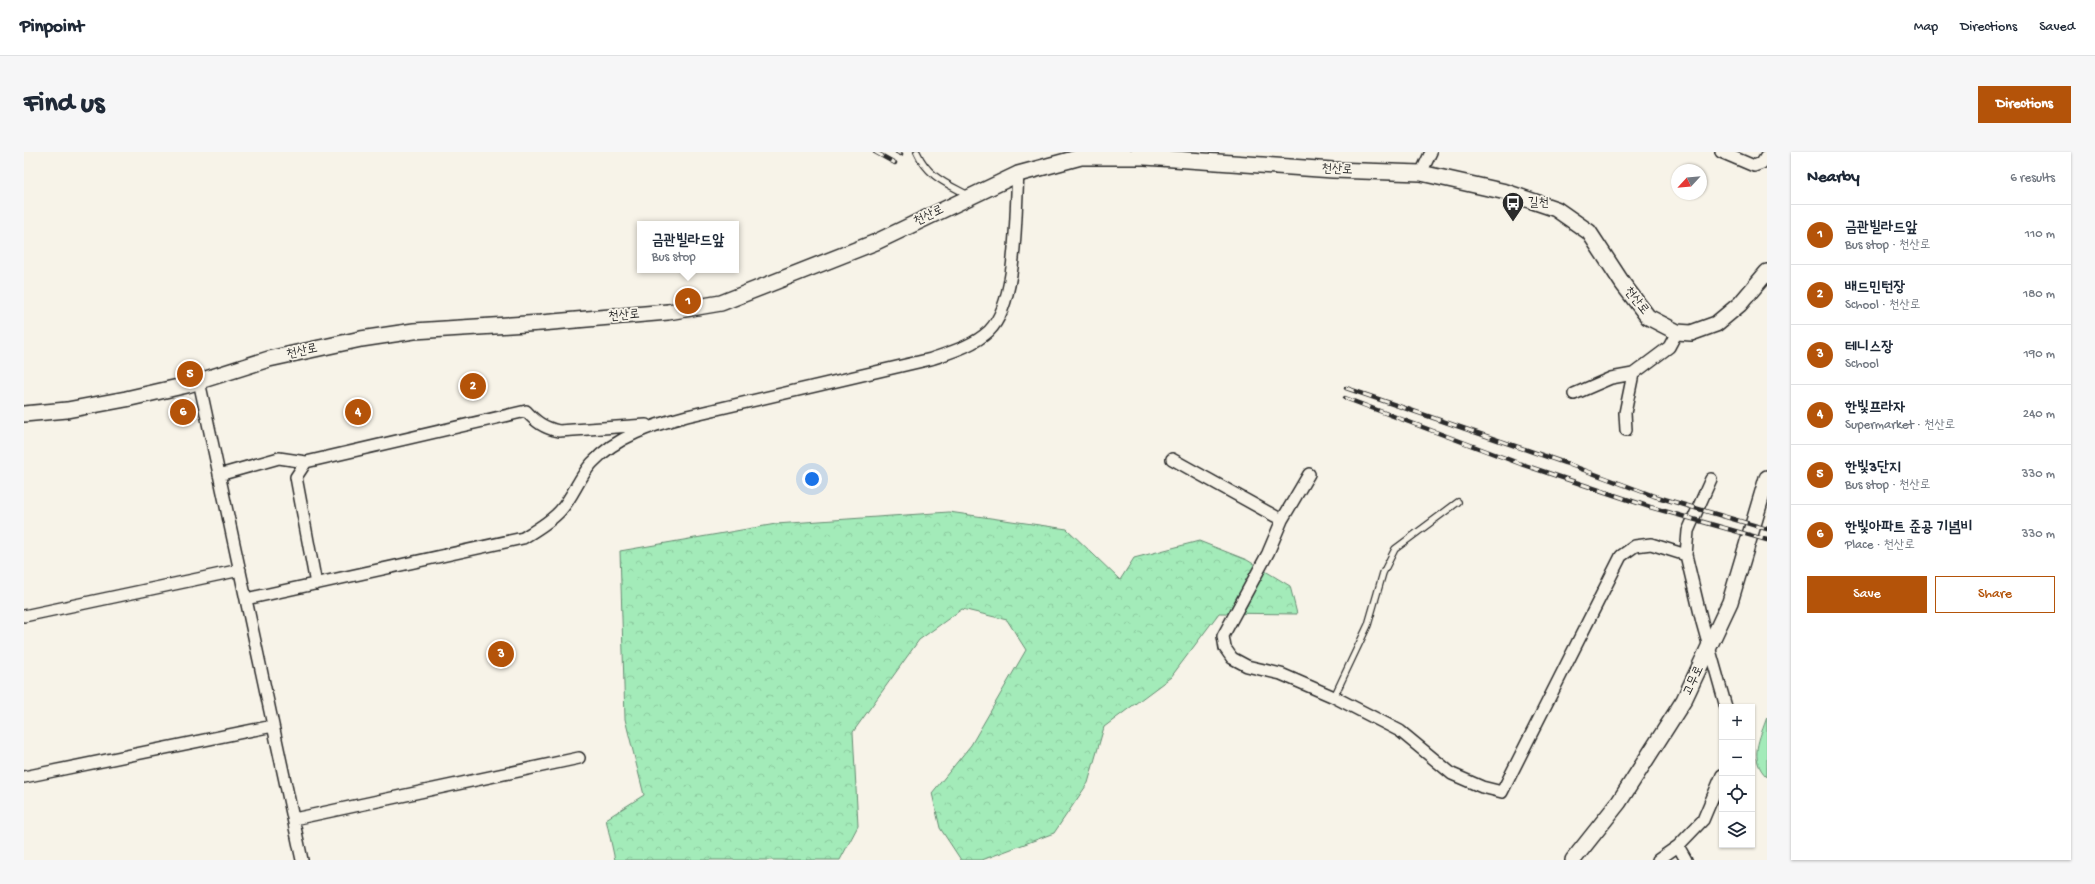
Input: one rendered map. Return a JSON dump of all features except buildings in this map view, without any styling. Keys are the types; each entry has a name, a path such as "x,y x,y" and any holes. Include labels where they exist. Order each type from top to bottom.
{"street":[{"path":"1421,173 1431,152"},
{"path":"1721,152 1754,166 1762,163 1767,156"},
{"name":"천산로","path":"24,414 67,410 199,381 269,359 361,339 407,332 541,323 660,312 721,303 876,242 1018,174 1081,157 1145,157 1333,170 1421,173 1506,192 1556,209 1589,232 1623,284 1648,317 1677,332"},
{"path":"246,599 524,538 561,511 574,488 597,458 612,446 630,435 657,424 931,359 958,350 989,331 999,318 1010,287 1018,174"},
{"path":"1574,394 1611,378 1633,374 1669,347 1677,332 1691,333 1716,324 1740,304 1767,272"},
{"path":"1626,430 1626,413 1633,374"},
{"path":"199,381 302,860"},
{"path":"219,475 279,458 306,462 526,411 535,422 546,428 559,431 657,424"},
{"path":"1172,459 1282,520"},
{"path":"306,462 296,477 316,584"},
{"path":"1309,474 1282,520 1268,553 1223,636 1225,648 1232,658 1247,666 1281,674 1334,697 1400,732 1452,774 1482,787 1502,792 1622,556 1635,546 1651,544 1686,555"},
{"name":"고무로","path":"1573,860 1619,802 1684,700 1730,602 1767,478"},
{"path":"1711,479 1688,531 1686,555 1702,622 1725,704"},
{"path":"24,616 240,570"},
{"path":"24,777 273,726"},
{"path":"294,819 579,758"},
{"path":"1658,860 1678,846 1703,820 1722,776"},
{"path":"1678,846 1686,860"}],"lane":[{"path":"916,152 922,164 932,175 970,197"},
{"path":"1334,697 1368,625 1383,573 1395,549 1458,502"}],"green space":[{"path":"949,512 1067,529 1120,580 1134,558 1199,541 1247,560 1290,586 1297,614 1219,613 1171,677 1104,727 1088,783 1054,833 982,860 961,860 940,828 932,793 971,745 1026,650 1007,620 962,609 919,640 853,732 858,826 840,860 615,860 606,819 644,795 625,719 620,551 776,524"},
{"path":"1767,717 1767,777 1761,770 1758,763 1757,748"}],"railway":[{"path":"875,152 895,163"},
{"path":"897,152 901,154"},
{"path":"1346,388 1565,463 1654,496 1767,529"},
{"path":"1345,398 1521,464 1650,507 1767,540"}],"place":[{"name":"길천","path":"1513,222"},
{"name":"금관빌라드앞","path":"688,301"},
{"name":"한빛3단지","path":"190,374"},
{"name":"배드민턴장","path":"473,386"},
{"name":"한빛아파트 준공 기념비","path":"183,412"},
{"name":"한빛프라자","path":"358,412"},
{"name":"테니스장","path":"501,654"}]}
